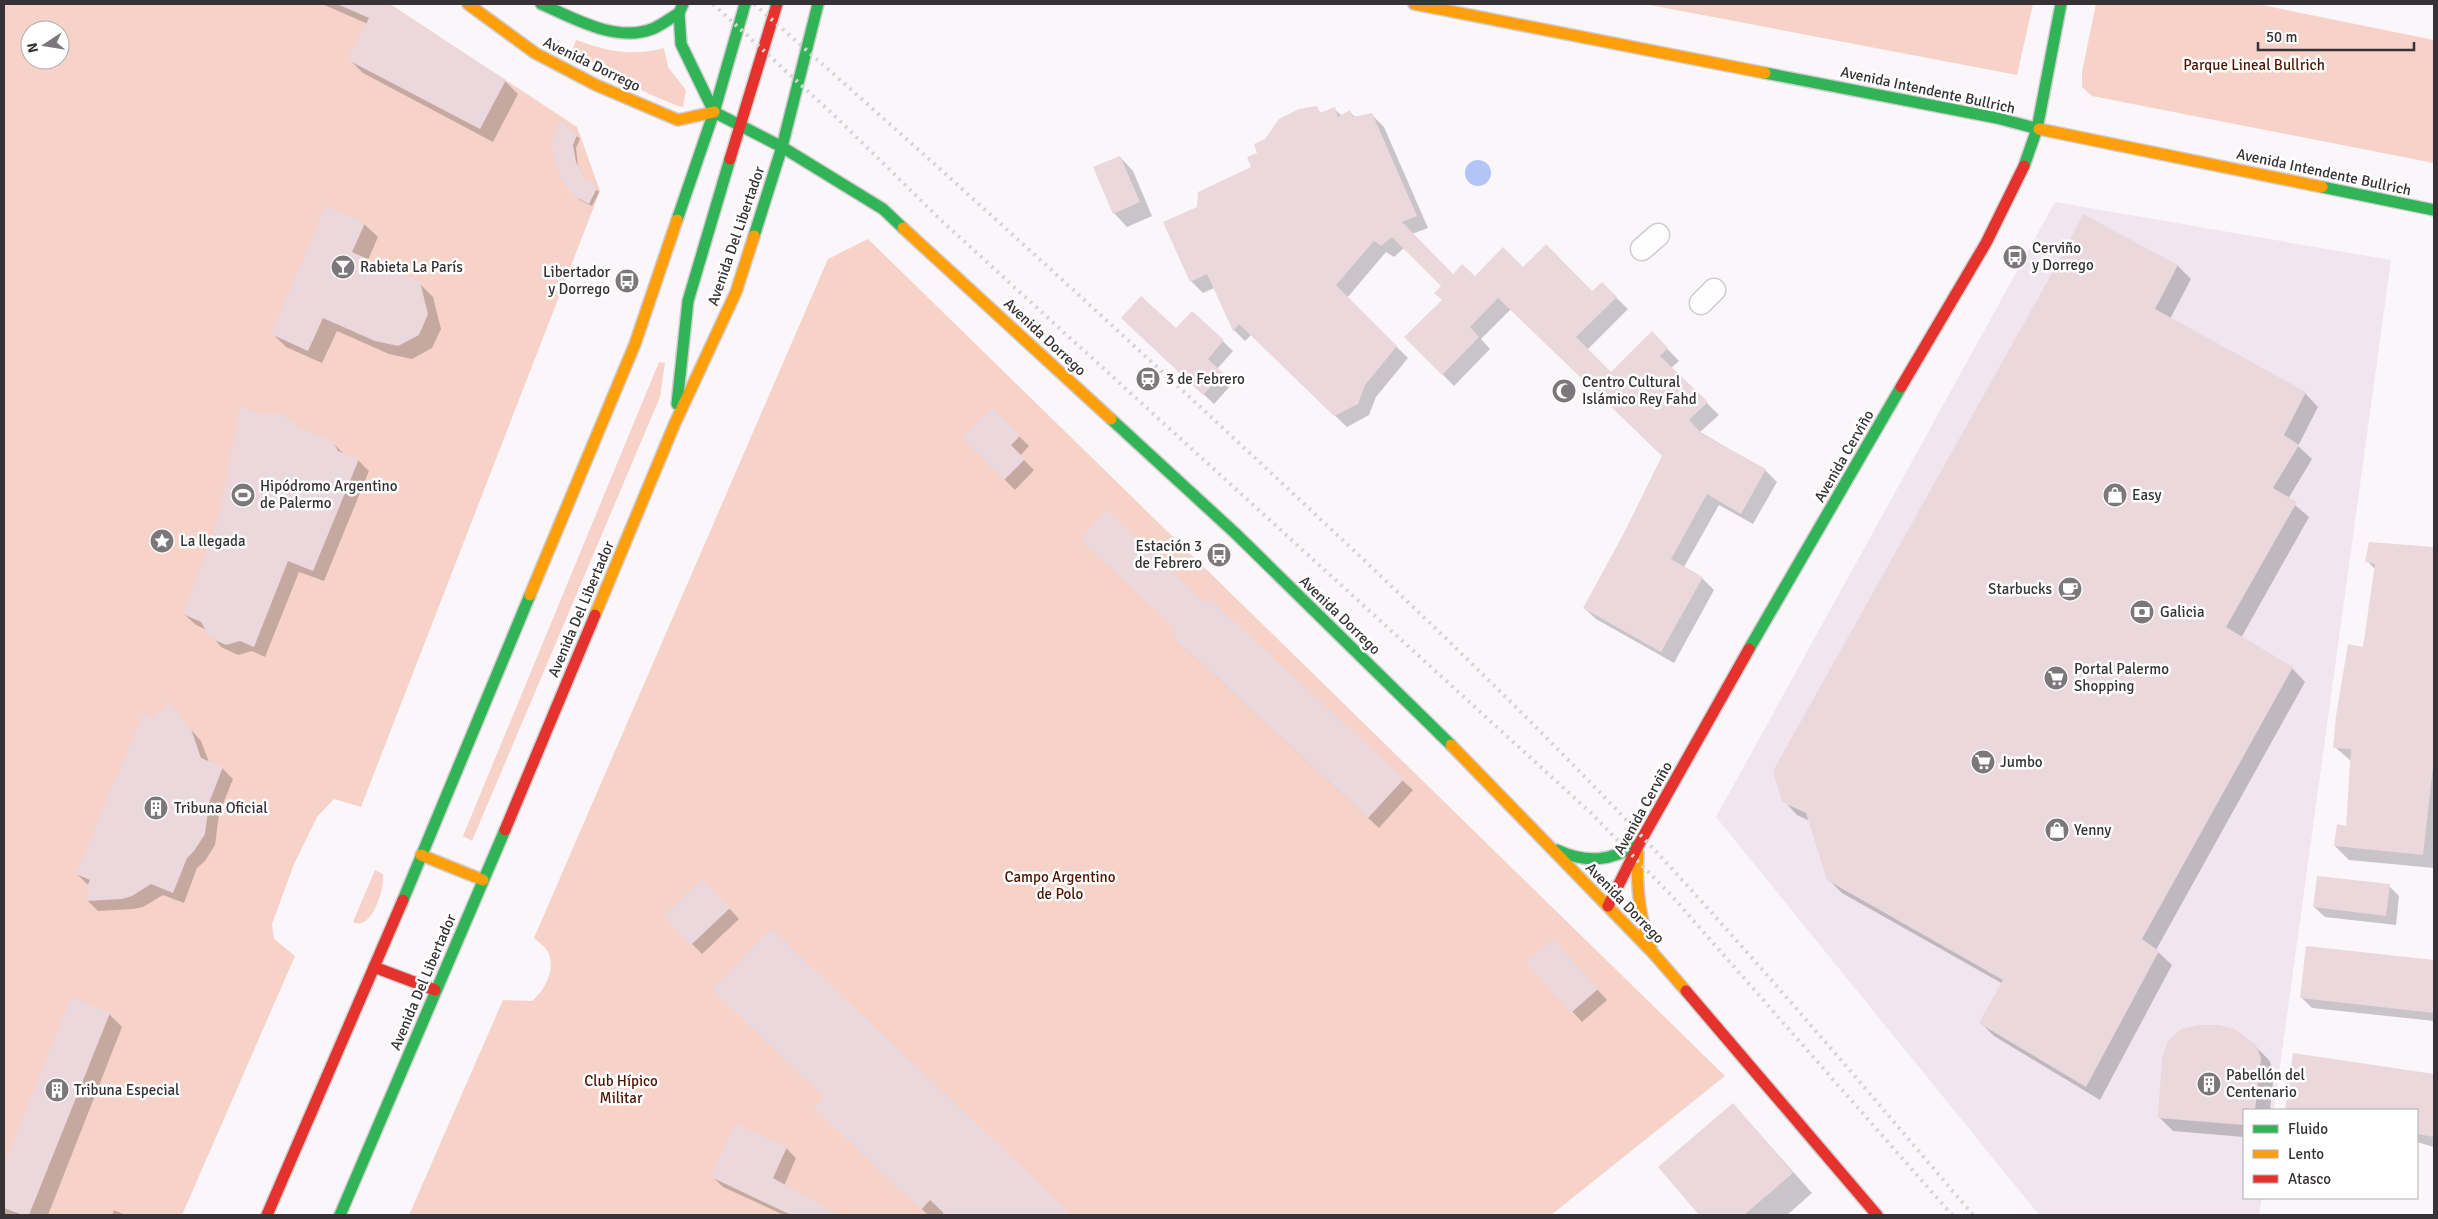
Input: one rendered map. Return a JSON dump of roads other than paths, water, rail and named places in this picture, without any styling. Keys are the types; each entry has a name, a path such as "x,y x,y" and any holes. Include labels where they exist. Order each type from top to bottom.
{"main road":[{"name":"Avenida Dorrego","path":"468,4 535,54 596,85 678,120 714,112 782,147 883,209 1235,533 1422,715 1654,954 1877,1215"},
{"path":"541,4 602,30 615,32 650,30 681,8"},
{"path":"268,1215 635,344 714,112 745,4"},
{"path":"675,423 683,332 688,301 742,127 777,4"},
{"name":"Avenida Del Libertador","path":"340,1215 675,423 736,292 782,147 818,4"},
{"name":"Avenida Intendente Bullrich","path":"1414,4 1997,118 2037,129 2434,210"},
{"name":"Avenida Cerviño","path":"1608,906 1639,844 1785,586 1986,243 2020,178 2037,129 2060,4"},
{"path":"681,8 681,44 714,112"},
{"path":"1550,846 1570,857 1592,862 1609,860 1625,854 1639,844"},
{"path":"1639,844 1637,894 1642,919 1654,954"},
{"path":"421,855 483,880"},
{"path":"374,967 435,990"}],"water":[{"path":"1478,160 1487,164 1491,173 1487,182 1478,186 1469,182 1465,173 1469,164"}],"railway":[{"path":"713,4 837,118 944,223 1590,812 1671,895 1952,1215"},
{"path":"754,4 1130,342 1364,560 1527,718 1633,827 1721,923 1830,1047 1973,1215"}],"place":[{"name":"Cerviño y Dorrego","path":"2015,257"},
{"name":"Rabieta La París","path":"343,267"},
{"name":"Libertador y Dorrego","path":"627,281"},
{"name":"3 de Febrero","path":"1148,379"},
{"name":"Centro Cultural Islámico Rey Fahd","path":"1564,391"},
{"name":"Hipódromo Argentino de Palermo","path":"243,495"},
{"name":"Easy","path":"2115,495"},
{"name":"La llegada","path":"162,541"},
{"name":"Estación 3 de Febrero","path":"1219,555"},
{"name":"Starbucks","path":"2070,589"},
{"name":"Galicia","path":"2142,612"},
{"name":"Portal Palermo Shopping","path":"2056,678"},
{"name":"Jumbo","path":"1983,762"},
{"name":"Tribuna Oficial","path":"156,808"},
{"name":"Yenny","path":"2057,830"},
{"name":"Pabellón del Centenario","path":"2209,1084"},
{"name":"Tribuna Especial","path":"57,1090"}],"park label":[{"name":"Parque Lineal Bullrich","path":"2254,65"},
{"name":"Campo Argentino de Polo","path":"1060,886"},
{"name":"Club Hípico Militar","path":"621,1090"}]}
